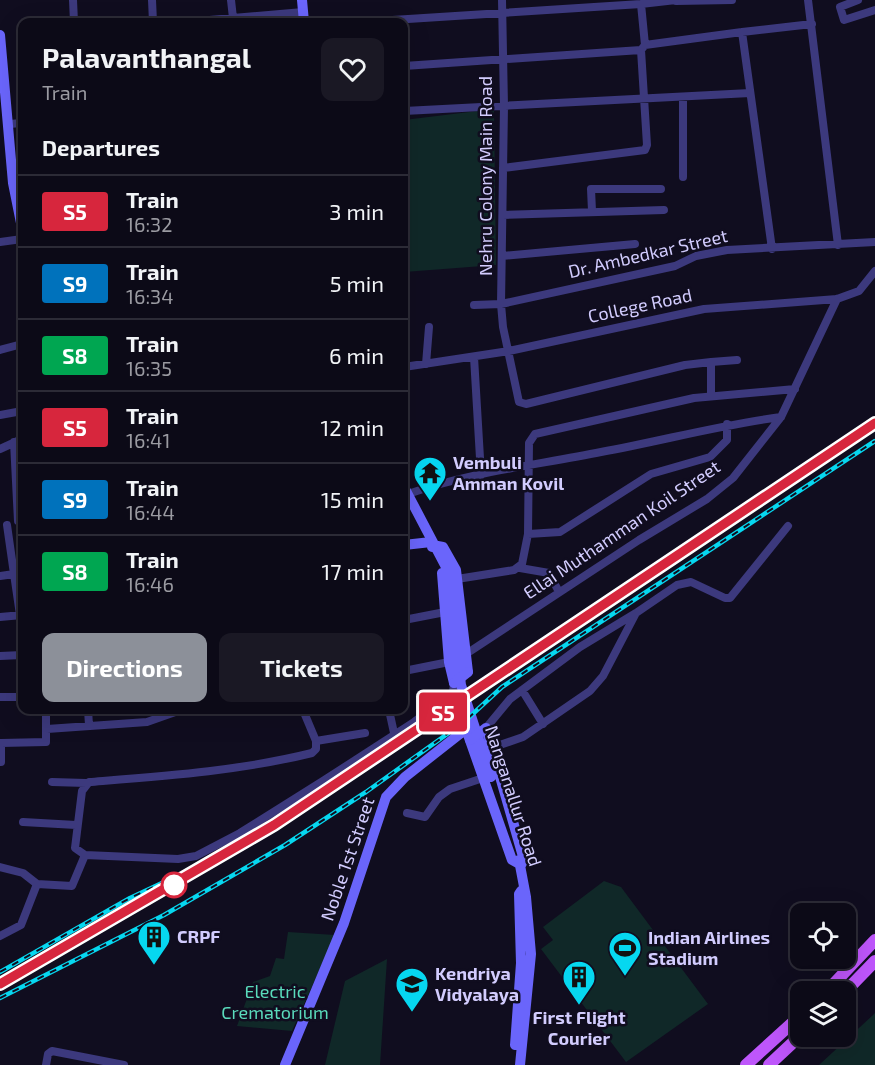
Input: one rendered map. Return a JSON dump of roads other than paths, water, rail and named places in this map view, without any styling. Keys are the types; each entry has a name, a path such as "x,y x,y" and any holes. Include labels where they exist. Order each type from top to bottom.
{"main road":[{"path":"836,981 875,940"},
{"path":"856,981 875,961"},
{"path":"746,1065 790,1025"},
{"path":"769,1065 790,1045"}],"street":[{"path":"73,0 74,18"},
{"path":"152,0 153,18"},
{"path":"231,0 232,18 303,17 302,0"},
{"name":"Nehru Colony Main Road","path":"502,0 504,106 501,304 503,327 519,402 523,405 685,365 711,362"},
{"path":"408,19 676,0 732,0"},
{"path":"808,0 838,244"},
{"path":"858,0 840,7 844,20 875,10"},
{"path":"872,0 875,5"},
{"path":"503,168 645,150 647,144 642,4"},
{"path":"408,66 503,60 643,47 812,24"},
{"path":"742,33 772,249"},
{"path":"0,35 3,103 9,124 5,153 18,210"},
{"path":"408,111 750,93"},
{"path":"683,98 683,177"},
{"path":"9,124 18,123"},
{"path":"592,211 591,189 661,189"},
{"path":"502,214 664,210"},
{"path":"0,242 18,240"},
{"name":"Dr. Ambedkar Street","path":"474,305 501,304 675,266 696,256 717,252 875,242"},
{"path":"502,256 635,244"},
{"name":"College Road","path":"408,366 509,351 704,309 837,299 859,291 875,271"},
{"name":"Ellai Muthamman Koil Street","path":"466,654 559,591 707,499 747,463 781,417 837,299"},
{"path":"426,364 429,327"},
{"path":"0,350 18,345"},
{"path":"474,357 481,475"},
{"path":"711,396 711,362 737,360"},
{"path":"520,568 524,560 528,534 529,443 535,434 711,396 795,389"},
{"path":"0,415 18,412"},
{"path":"408,491 528,465 629,447 727,424 781,417"},
{"path":"528,534 560,532 651,474 710,457 727,440 727,424"},
{"path":"0,449 18,440"},
{"path":"86,783 76,825 75,848 85,855 178,859 196,856 240,833 453,693 454,683 449,662 442,574 408,495"},
{"path":"4,525 18,597"},
{"path":"484,730 524,860 521,866 513,860 470,740 484,730 510,699 580,647 686,582 730,598 788,526"},
{"path":"408,544 431,544 447,550 454,563 468,672 454,683"},
{"name":"Nanganallur Road","path":"431,544 447,569 461,685 521,866 531,954 520,1065"},
{"path":"457,579 520,568 549,573 559,591"},
{"path":"0,576 14,574"},
{"path":"408,619 445,612"},
{"path":"491,748 523,737 598,683 625,638 636,613"},
{"path":"0,617 18,615"},
{"path":"0,656 18,656"},
{"path":"408,669 449,662"},
{"path":"522,690 543,724"},
{"path":"0,697 18,697"},
{"path":"1,762 1,743 46,742 46,714"},
{"path":"88,714 89,725"},
{"path":"47,729 147,722 170,714"},
{"path":"52,782 86,783 267,764 312,753 316,749 316,741 305,714"},
{"path":"390,714 394,733"},
{"name":"Noble 1st Street","path":"285,1065 345,923 386,797 400,781 466,729 470,740"},
{"path":"316,741 365,733"},
{"path":"407,813 425,817 439,797 450,789 483,778"},
{"path":"23,822 76,825"},
{"path":"0,867 23,873 37,884 72,886 85,855"},
{"path":"0,936 21,925 37,884"},
{"name":"Nanganallur Road","path":"514,1065 521,963 519,894 523,888"},
{"path":"47,1061 52,1051 119,1064"}],"railway":[{"path":"0,984 274,825 875,423"},
{"path":"0,998 164,915 285,845 366,792 464,722 502,687 875,441"},
{"path":"0,972 130,898 164,882"}],"train":[{"name":"S5","path":"0,984 274,825 474,689 588,616 875,423"}],"place":[{"name":"Vembuli Amman Kovil","path":"430,502"},
{"name":"CRPF","path":"154,966"},
{"name":"Indian Airlines Stadium","path":"625,977"},
{"name":"First Flight Courier","path":"579,1006"},
{"name":"Kendriya Vidyalaya","path":"412,1013"}],"park label":[{"name":"Electric Crematorium","path":"275,1002"}]}
